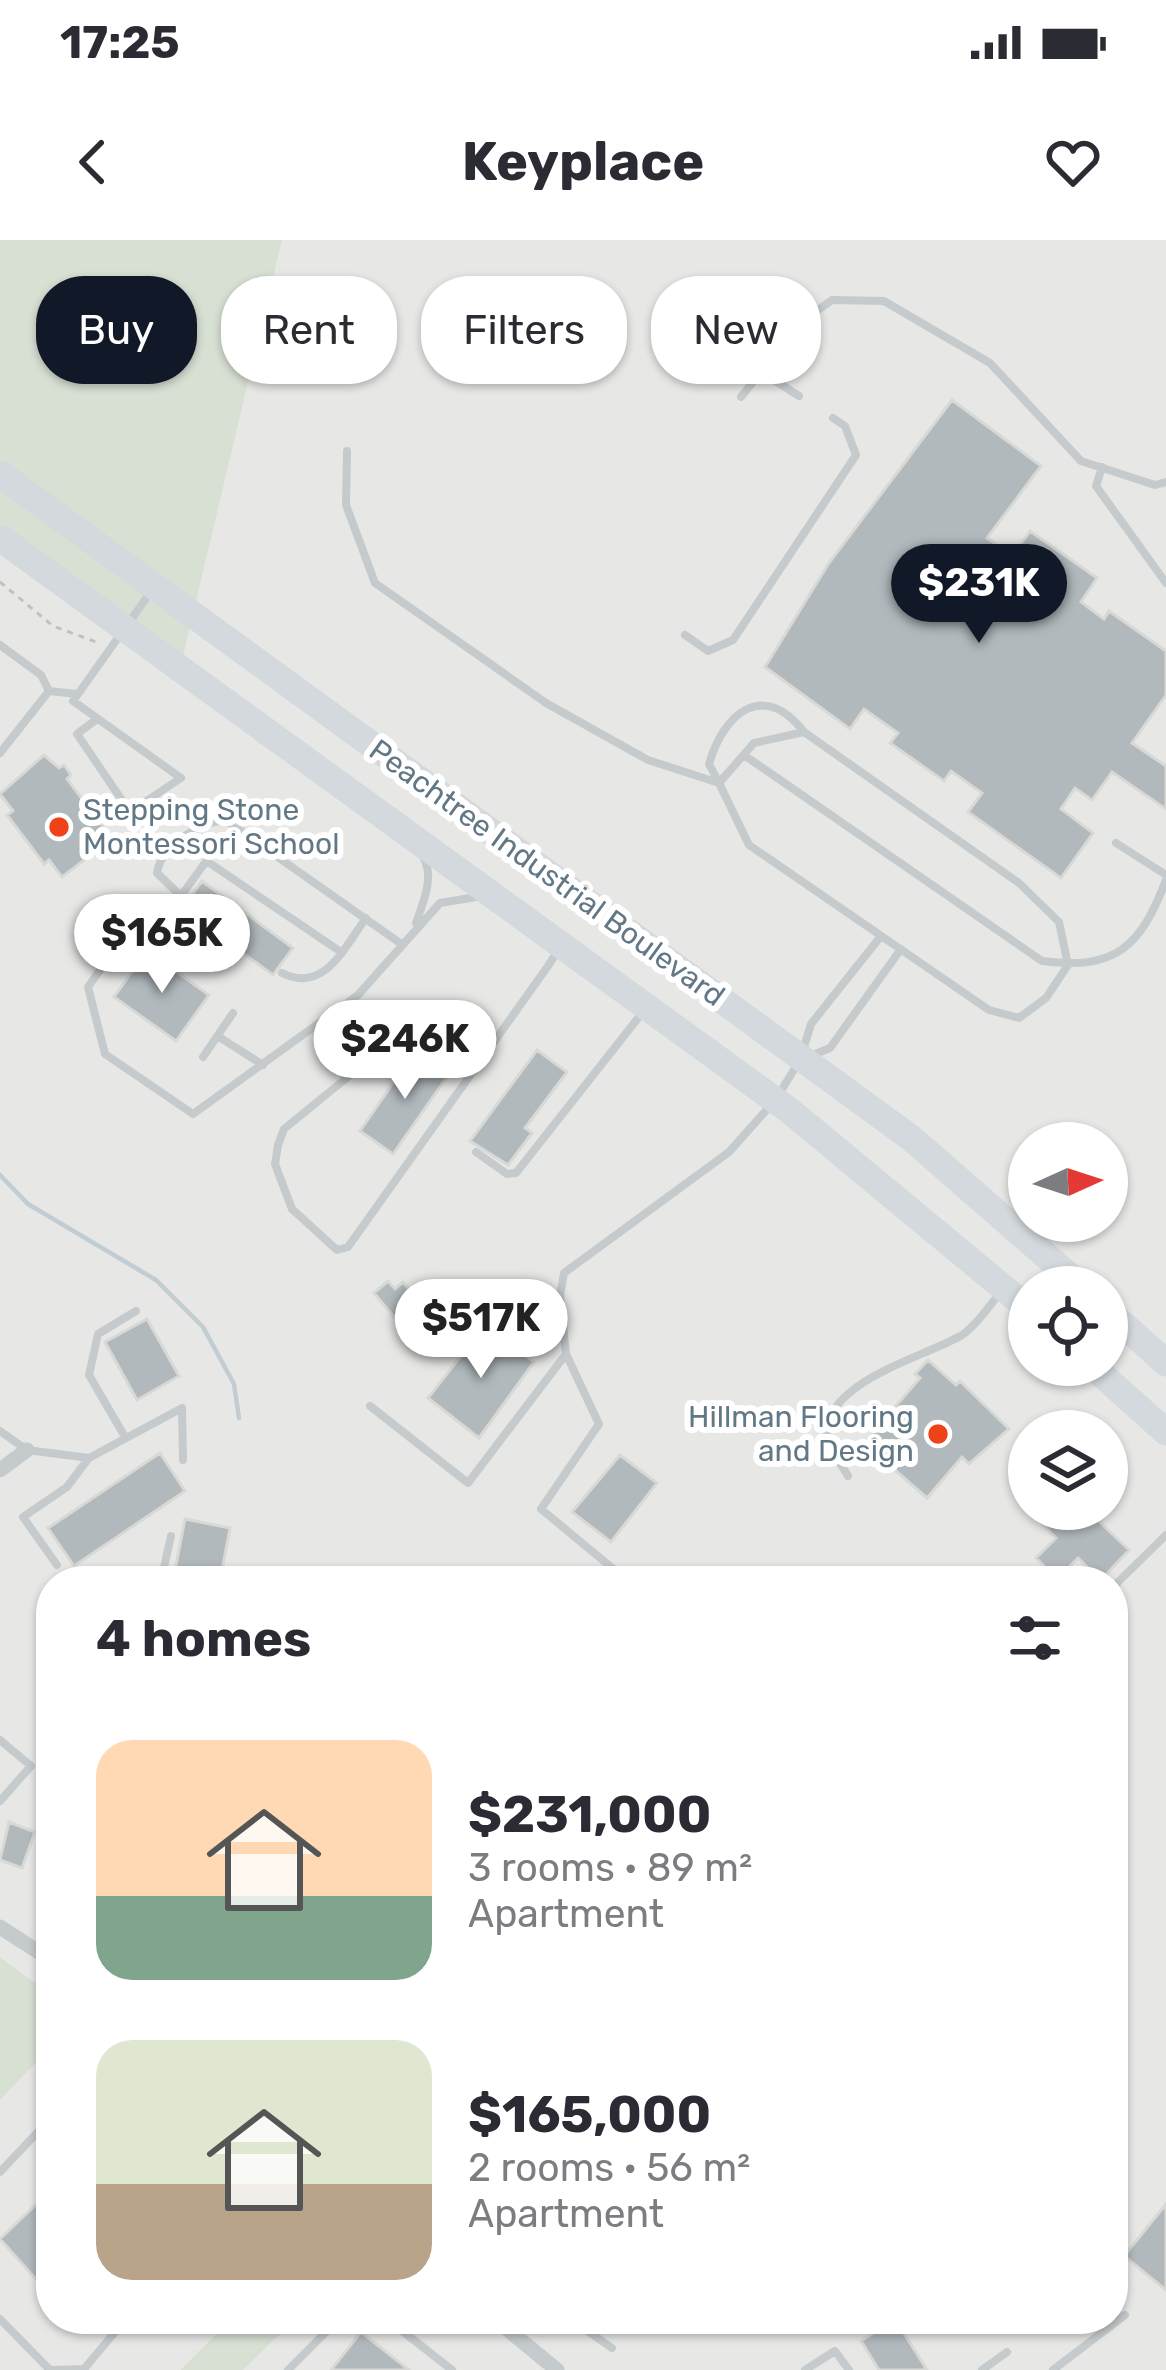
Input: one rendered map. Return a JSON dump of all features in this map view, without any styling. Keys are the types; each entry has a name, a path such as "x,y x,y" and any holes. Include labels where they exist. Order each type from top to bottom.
{"highway":[{"name":"Peachtree Industrial Boulevard","path":"0,474 911,1138 1058,1266"},
{"name":"Peachtree Industrial Boulevard","path":"0,538 776,1100 1008,1291"},
{"path":"1128,1329 1162,1349"},
{"path":"1115,1386 1166,1432"}],"street":[{"path":"0,1470 27,1450"},
{"path":"0,1927 36,1950"},
{"path":"513,2334 557,2370"}],"lane":[{"path":"821,308 832,300 884,301 990,363 1081,460 1155,485 1166,482"},
{"path":"741,397 751,384"},
{"path":"780,384 799,396"},
{"path":"686,635 708,651 733,640 856,454 845,426 833,418"},
{"path":"347,452 346,505 375,583 546,703 648,760 719,783"},
{"path":"1102,467 1096,486 1166,584"},
{"path":"97,718 77,734 130,812 181,778 130,742 97,718 73,701 128,631 154,586"},
{"path":"0,645 41,675 49,691"},
{"path":"49,691 79,694"},
{"path":"0,753 49,691"},
{"path":"766,704 790,713 804,732 1019,884 1059,922 1068,965 1046,998 1019,1018 989,1010 749,845 709,764 716,742 726,723 746,709 766,704"},
{"path":"719,783 754,743 804,732"},
{"path":"744,754 1042,961 1068,965 1118,956 1149,923 1166,878 1116,843"},
{"path":"243,832 220,842 184,899 157,873 166,850 211,821 225,820 243,832 366,918 400,943"},
{"path":"408,836 429,866 416,924"},
{"path":"208,862 341,952"},
{"path":"117,946 88,987 105,1054 194,1114 358,995 416,924 440,903 467,896 496,899"},
{"path":"282,973 312,980 366,918"},
{"path":"610,1566 541,1508 599,1424 566,1354 560,1296 564,1273 729,1152 776,1100 800,1060 811,1024 881,936"},
{"path":"478,1064 420,1026 404,1033 284,1129 275,1164 292,1209 337,1250 348,1247 562,946"},
{"path":"800,1060 830,1048 901,950"},
{"path":"476,1152 507,1174 516,1173 646,1007"},
{"path":"203,1057 233,1013"},
{"path":"219,1037 263,1065"},
{"path":"848,1476 827,1438 831,1414 860,1386 903,1359 964,1334 1005,1288"},
{"path":"125,1437 89,1375 98,1334 136,1311"},
{"path":"370,1406 467,1483 566,1354"},
{"path":"57,1565 22,1517 67,1487 89,1457 182,1408 183,1460"},
{"path":"0,1431 27,1450 89,1457"},
{"path":"1128,1572 1166,1535"},
{"path":"164,1566 171,1536"},
{"path":"0,1740 31,1766 0,1801"},
{"path":"0,2172 36,2134"},
{"path":"0,2319 50,2370 84,2368 113,2334"},
{"path":"288,2370 324,2334"},
{"path":"406,2334 452,2370"},
{"path":"592,2334 612,2348"},
{"path":"1053,2370 1100,2334"},
{"path":"805,2370 835,2351 848,2370"},
{"path":"982,2370 1007,2352"}],"path":[{"path":"0,582 53,626 101,644"}],"shaded area":[{"path":"0,240 282,240 273,276 221,276 221,384 248,384 178,677 0,544"},
{"path":"282,240 1166,240 1166,2370 243,2370 280,2334 1128,2334 1128,1566 36,1566 36,1983 0,1957 0,544 178,676 248,384 397,384 397,276 273,276"},
{"path":"0,1957 36,1983 36,2063 0,2100"},
{"path":"36,2063 36,2334 216,2334 180,2370 0,2370 0,2100"},
{"path":"216,2334 280,2334 243,2370 180,2370"}],"building":[{"path":"952,400 1041,466 987,538 1013,555 1030,531 1097,578 1081,602 1104,619 1109,611 1166,651 1166,695 1132,743 1166,766 1166,809 1112,772 1092,800 1075,788 1061,809 1093,833 1061,878 968,812 982,793 951,771 944,781 890,743 898,733 864,709 850,729 765,667 829,563"},
{"name":"Stepping Stone Montessori School","path":"44,755 59,768 64,765 71,775 67,779 112,839 62,877 49,860 44,864 7,815 13,811 0,794"},
{"path":"202,881 293,948 273,975 184,910 194,907 192,895"},
{"path":"147,951 209,995 176,1041 114,997"},
{"path":"416,1050 449,1074 393,1154 360,1131"},
{"path":"537,1050 567,1072 525,1128 532,1133 508,1165 470,1141"},
{"path":"388,1281 395,1289 403,1282 416,1298 394,1317 374,1293"},
{"path":"147,1319 179,1376 137,1400 105,1342"},
{"path":"486,1324 534,1362 479,1438 428,1398"},
{"name":"Hillman Flooring and Design","path":"928,1360 956,1385 960,1381 1008,1428 969,1464 962,1457 927,1498 864,1443 920,1378 915,1374"},
{"path":"160,1453 185,1491 74,1566 48,1528"},
{"path":"620,1455 657,1483 611,1542 572,1512"},
{"path":"185,1519 230,1528 223,1566 176,1566"},
{"path":"1048,1530 1108,1530 1129,1550 1114,1566 1086,1566 1078,1558 1070,1566 1044,1566 1036,1558 1056,1538"},
{"path":"9,1822 35,1832 22,1868 0,1860"},
{"path":"36,2204 36,2279 0,2239"},
{"path":"1166,2204 1166,2290 1128,2259 1128,2251"},
{"path":"364,2334 409,2370 331,2370"},
{"path":"872,2334 904,2334 927,2370 879,2370 861,2341"}],"waterway":[{"path":"0,1175 28,1204 156,1280 203,1327 234,1384 239,1418"}],"place":[{"name":"Stepping Stone Montessori School","path":"59,827"},
{"name":"Hillman Flooring and Design","path":"938,1434"}]}
